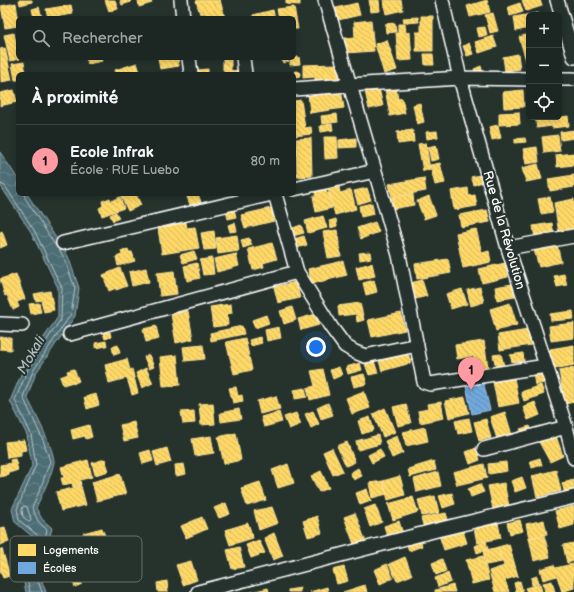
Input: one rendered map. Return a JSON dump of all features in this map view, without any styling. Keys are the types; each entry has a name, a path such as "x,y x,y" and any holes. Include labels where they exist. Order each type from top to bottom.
{"street":[{"path":"181,0 184,16"},
{"path":"324,0 399,255 422,377 426,384 546,366"},
{"name":"Rue de la Révolution","path":"442,0 460,78 508,248 566,427 574,458"},
{"path":"557,0 574,57"},
{"path":"189,60 191,72"},
{"path":"243,60 245,72"},
{"path":"296,89 460,78 526,79"},
{"path":"562,79 574,79"},
{"path":"296,189 375,170"},
{"path":"63,243 263,196"},
{"path":"276,196 297,272 331,327 345,346 365,356 417,345"},
{"path":"508,248 574,236"},
{"path":"70,334 297,272"},
{"path":"0,324 22,325"},
{"path":"484,449 566,427"},
{"path":"198,592 437,530 574,497"}],"water":[{"path":"0,152 16,176 16,196 28,196 68,256 79,288 75,316 36,373 27,397 51,449 54,462 49,480 36,508 42,519 52,528 50,536 32,536 15,522 12,509 32,466 27,435 10,401 25,365 58,317 58,288 31,232 0,185"},
{"path":"42,582 46,592 26,592 24,583"}],"building: Logements":[{"path":"19,0 32,0 32,2 20,5"},
{"path":"105,0 115,0 118,9 109,11"},
{"path":"120,0 130,0 131,2 122,5"},
{"path":"138,0 151,0 152,3 139,7"},
{"path":"220,0 224,16 206,16 205,13 200,14 196,1"},
{"path":"286,0 300,0 300,5 286,4"},
{"path":"369,0 379,0 380,11 371,12"},
{"path":"383,0 401,0 403,10 386,14"},
{"path":"487,0 490,12 470,17 467,6"},
{"path":"522,0 540,0 542,6 526,11"},
{"path":"16,3 18,16 16,16 16,26 5,28 1,6"},
{"path":"357,3 360,15 334,21 332,9"},
{"path":"520,3 523,12 510,16 508,7"},
{"path":"71,5 73,14 48,16 46,9"},
{"path":"39,7 42,16 34,16 32,9"},
{"path":"294,7 296,16 279,16 277,9"},
{"path":"273,10 274,16 253,16"},
{"path":"493,13 498,31 490,33 485,15"},
{"path":"526,15 526,29 516,31 514,17"},
{"path":"421,16 433,16 433,51 416,51 416,32 421,32"},
{"path":"418,17 419,22 404,23 403,18"},
{"path":"296,18 298,29 296,29"},
{"path":"371,20 374,51 346,53 345,38 355,37 354,22"},
{"path":"395,23 396,32 386,33 385,24"},
{"path":"398,24 405,24 406,33 410,32 412,60 398,61 396,33 398,33"},
{"path":"485,27 487,35 479,37 477,28"},
{"path":"14,33 16,42 16,60 10,61 4,35"},
{"path":"526,35 526,61 519,37"},
{"path":"493,36 497,47 479,53 475,42"},
{"path":"387,40 397,70 384,74 375,44"},
{"path":"469,43 473,54 467,56 463,46"},
{"path":"5,48 12,80 1,82 0,49"},
{"path":"424,54 433,54 434,65 425,65"},
{"path":"518,54 520,69 505,71 503,57"},
{"path":"296,57 299,57 300,64 290,65 290,60 296,60"},
{"path":"87,60 102,61 88,64"},
{"path":"158,60 178,60 179,66 160,69"},
{"path":"223,60 231,60 231,70 223,70"},
{"path":"282,60 289,60 289,61 283,63"},
{"path":"24,62 26,72 16,72 16,80 15,80 12,64"},
{"path":"137,63 140,72 116,72 115,70"},
{"path":"338,64 338,74 342,74 342,82 315,83 315,77 303,78 303,65"},
{"path":"481,66 483,73 476,75 474,69"},
{"path":"208,69 208,72 198,72 198,70"},
{"path":"243,70 243,72 224,72"},
{"path":"297,71 299,72 299,76 296,76 295,72"},
{"path":"379,88 383,106 369,109 365,91"},
{"path":"396,88 398,99 402,98 405,113 390,116 385,89"},
{"path":"341,89 344,108 310,113 308,94"},
{"path":"14,90 16,102 0,106 0,93"},
{"path":"523,90 524,107 504,108 503,92"},
{"path":"301,100 305,128 311,127 312,134 296,136 296,101"},
{"path":"420,103 424,122 417,124 413,105"},
{"path":"519,112 520,124 499,125 499,113"},
{"path":"337,114 338,122 322,124 321,116"},
{"path":"568,116 569,126 537,128 536,120 562,120 562,117"},
{"path":"332,124 333,130 321,132 320,126"},
{"path":"498,125 501,138 492,140 489,127"},
{"path":"413,130 414,142 398,144 397,132"},
{"path":"574,130 574,138 561,140 560,132"},
{"path":"437,131 438,137 427,139 426,132"},
{"path":"558,135 560,151 544,153 542,137"},
{"path":"324,137 337,137 338,158 325,159"},
{"path":"311,138 312,176 297,177 296,139"},
{"path":"356,138 356,147 339,148 339,140"},
{"path":"525,138 526,142 515,143 515,139"},
{"path":"426,143 430,170 423,171 418,144"},
{"path":"436,145 439,159 431,161 428,147"},
{"path":"537,147 539,162 526,164 523,149"},
{"path":"574,153 574,165 557,167 556,155"},
{"path":"440,163 445,183 435,185 430,165"},
{"path":"538,164 542,179 526,182 522,168"},
{"path":"480,175 482,182 474,185 471,177"},
{"path":"574,175 574,187 550,191 548,179"},
{"path":"424,178 426,191 392,197 389,184"},
{"path":"339,186 340,193 351,190 356,209 335,215 328,189"},
{"path":"367,188 371,200 358,204 354,191"},
{"path":"468,188 469,196 475,195 477,206 454,210 451,191"},
{"path":"326,189 327,194 329,193 332,208 316,212 313,196 316,196 315,192"},
{"path":"413,194 414,205 392,209 390,198"},
{"path":"121,196 137,196 141,205 128,211"},
{"path":"187,196 199,196 201,202 190,205"},
{"path":"429,196 436,215 424,219 417,201"},
{"path":"120,197 124,208 102,216 99,208 103,206 102,201 110,198 111,201"},
{"path":"550,197 553,212 541,214 538,199"},
{"path":"574,199 574,230 559,233 554,203"},
{"path":"372,203 374,214 361,217 359,206"},
{"path":"271,208 274,221 245,228 241,215"},
{"path":"234,209 236,217 228,219 226,211"},
{"path":"487,210 490,222 461,227 459,215"},
{"path":"116,212 119,218 113,221 110,215"},
{"path":"323,216 327,228 308,233 305,221"},
{"path":"185,217 187,228 195,227 199,248 162,254 157,222"},
{"path":"336,219 337,226 331,228 329,221"},
{"path":"375,222 379,232 361,239 357,228"},
{"path":"235,223 237,231 230,232 228,225"},
{"path":"552,223 554,236 535,239 533,226"},
{"path":"301,225 304,233 293,236 290,229"},
{"path":"476,229 482,253 489,251 491,262 463,268 456,233"},
{"path":"337,230 341,256 328,258 323,232"},
{"path":"2,231 7,245 0,248 0,232"},
{"path":"214,231 216,249 204,250 201,233"},
{"path":"237,235 239,251 218,254 216,238"},
{"path":"304,236 307,245 297,248 294,239"},
{"path":"249,238 252,245 243,248 241,240"},
{"path":"272,243 277,259 263,263 264,267 253,270 248,249"},
{"path":"557,244 561,262 539,267 534,250"},
{"path":"128,249 129,252 132,252 135,261 118,266 116,257 122,255 121,251"},
{"path":"194,251 197,259 183,263 180,255"},
{"path":"370,252 371,258 360,260 359,253"},
{"path":"236,254 239,266 217,272 214,259"},
{"path":"212,258 214,274 203,275 200,260"},
{"path":"448,259 451,273 417,279 415,264"},
{"path":"343,261 347,275 312,284 308,269"},
{"path":"197,263 200,278 187,281 184,266"},
{"path":"372,263 375,276 359,280 356,267"},
{"path":"505,263 508,277 482,283 479,269"},
{"path":"120,268 127,286 109,291 103,275"},
{"path":"146,268 149,282 132,286 129,272"},
{"path":"174,271 177,294 160,296 157,273"},
{"path":"16,274 25,299 17,302 19,307 13,310 7,295 5,296 0,279"},
{"path":"564,274 567,285 557,287 554,276"},
{"path":"374,280 377,292 366,295 363,283"},
{"path":"422,280 427,296 412,300 407,284"},
{"path":"296,282 300,298 278,303 274,287"},
{"path":"512,284 515,297 497,300 495,287"},
{"path":"480,287 484,302 471,306 467,290"},
{"path":"462,289 467,304 451,309 446,294"},
{"path":"50,291 54,310 44,312 41,300 36,301 34,294"},
{"path":"39,303 41,312 31,314 29,304"},
{"path":"360,303 364,320 357,322 356,314 339,316 338,306"},
{"path":"510,303 517,325 496,331 490,309"},
{"path":"231,304 232,313 227,314 228,325 213,327 210,307"},
{"path":"292,307 296,320 284,324 280,311"},
{"path":"188,311 193,339 176,343 171,314"},
{"path":"573,311 574,319 551,321 550,314"},
{"path":"401,313 405,330 372,337 368,320"},
{"path":"316,314 319,325 301,330 298,319"},
{"path":"266,315 269,323 255,328 252,320"},
{"path":"574,323 574,338 551,341 549,326"},
{"path":"156,326 159,339 146,342 143,329"},
{"path":"242,326 244,334 211,341 210,333"},
{"path":"279,327 281,338 267,341 265,330"},
{"path":"528,330 531,345 500,350 498,335"},
{"path":"110,332 111,337 105,339 103,333"},
{"path":"0,337 11,338 11,350 0,349"},
{"path":"260,337 262,343 251,346 249,340"},
{"path":"245,338 252,370 234,374 226,342"},
{"path":"106,341 107,346 96,348 95,343"},
{"path":"484,341 488,367 475,369 473,356 457,359 455,345"},
{"path":"118,345 120,353 114,355 112,347"},
{"path":"203,345 205,359 185,361 183,347"},
{"path":"574,345 574,365 554,369 550,349"},
{"path":"408,353 411,363 382,371 379,361"},
{"path":"523,353 524,361 512,362 510,355"},
{"path":"501,354 504,366 496,367 493,355"},
{"path":"149,355 154,367 149,369 144,357"},
{"path":"177,355 180,385 163,386 160,357"},
{"path":"127,359 130,370 132,369 138,393 132,395 127,378 109,383 105,365"},
{"path":"374,361 378,373 369,375 365,364"},
{"path":"360,363 362,370 348,374 346,367"},
{"path":"339,367 342,375 333,379 330,370"},
{"path":"146,368 153,383 142,388 136,373"},
{"path":"574,368 574,402 565,404 559,371"},
{"path":"74,369 79,381 73,384 73,382 63,385 60,377 68,374 67,371"},
{"path":"323,369 329,395 310,400 307,388 315,386 311,371"},
{"path":"542,372 544,383 535,385 533,373"},
{"path":"364,374 367,384 354,387 351,377"},
{"path":"514,378 519,403 498,407 493,382"},
{"path":"541,385 544,394 524,401 521,392"},
{"path":"236,387 238,396 242,395 243,401 233,403 229,388"},
{"path":"305,388 307,397 295,399 294,390"},
{"path":"364,391 370,408 352,414 346,398"},
{"path":"96,394 99,405 87,409 84,397"},
{"path":"276,396 280,409 260,414 257,401"},
{"path":"465,397 469,413 449,418 445,401"},
{"path":"441,402 444,418 420,423 418,411 428,409 427,404"},
{"path":"535,402 540,415 528,420 523,407"},
{"path":"213,403 215,424 201,425 199,404"},
{"path":"328,403 333,415 321,419 317,408"},
{"path":"406,404 411,423 398,426 393,407"},
{"path":"385,408 395,432 383,437 373,414"},
{"path":"239,409 241,419 221,422 220,413"},
{"path":"194,411 195,423 183,424 181,412"},
{"path":"313,411 319,424 311,428 305,414"},
{"path":"279,412 282,422 264,427 261,417"},
{"path":"505,412 512,435 497,439 490,417"},
{"path":"296,413 301,424 289,429 284,417"},
{"path":"370,417 374,430 362,434 358,421"},
{"path":"469,418 472,431 458,434 455,421"},
{"path":"486,419 491,438 479,441 474,422"},
{"path":"134,422 138,438 124,441 120,425"},
{"path":"89,425 92,437 86,439 85,436 73,439 71,430"},
{"path":"530,426 532,432 523,435 520,429"},
{"path":"425,427 428,441 406,446 403,432"},
{"path":"236,433 241,460 224,464 218,437"},
{"path":"542,433 552,439 556,436 563,456 550,462 539,442"},
{"path":"378,435 380,444 358,450 356,441"},
{"path":"211,436 214,453 195,456 192,439"},
{"path":"397,436 403,453 392,458 385,441"},
{"path":"24,440 26,450 21,451 21,456 7,458 5,442"},
{"path":"347,442 355,462 346,466 337,446"},
{"path":"167,448 171,462 157,466 153,452"},
{"path":"332,448 343,471 333,475 323,452"},
{"path":"476,448 480,460 470,464 466,452"},
{"path":"380,449 384,457 372,463 368,455"},
{"path":"150,450 153,461 143,464 140,453"},
{"path":"540,458 542,465 532,468 530,461"},
{"path":"15,459 18,470 9,473 7,464 11,463 10,460"},
{"path":"105,459 109,471 95,475 92,463"},
{"path":"88,460 92,477 80,480 81,485 73,487 72,483 63,485 61,478 64,478 61,467"},
{"path":"434,461 436,470 410,477 408,469"},
{"path":"506,462 507,471 489,474 488,464"},
{"path":"6,464 9,475 0,477 0,465"},
{"path":"184,464 186,474 176,476 175,465"},
{"path":"288,464 294,483 278,488 272,470"},
{"path":"484,464 487,478 457,485 453,472"},
{"path":"358,468 362,476 354,480 350,473"},
{"path":"556,470 561,491 537,497 532,476"},
{"path":"321,471 329,488 319,492 311,476"},
{"path":"438,472 441,486 417,492 414,479"},
{"path":"120,474 126,494 97,501 92,482"},
{"path":"400,476 405,495 388,500 383,481"},
{"path":"522,477 526,488 515,492 511,481"},
{"path":"574,480 574,492 565,494 562,483"},
{"path":"383,481 387,494 372,498 369,483"},
{"path":"260,482 266,500 247,506 241,488"},
{"path":"504,483 509,506 493,509 488,486"},
{"path":"480,484 484,492 471,497 468,489"},
{"path":"81,486 86,505 61,511 56,492"},
{"path":"367,489 371,501 360,505 356,493"},
{"path":"452,493 455,504 443,508 439,496"},
{"path":"435,496 439,513 422,516 418,500"},
{"path":"413,497 418,512 393,520 388,504"},
{"path":"226,503 230,514 219,518 214,508"},
{"path":"375,505 382,522 370,527 364,509"},
{"path":"574,506 574,525 560,529 555,511"},
{"path":"272,507 278,523 259,530 254,511"},
{"path":"355,513 366,542 355,547 344,517"},
{"path":"446,513 449,523 424,528 421,518"},
{"path":"317,516 322,533 308,537 303,521"},
{"path":"202,517 207,529 186,538 181,526"},
{"path":"520,520 523,531 510,534 507,523"},
{"path":"544,520 547,534 529,538 526,524"},
{"path":"399,521 403,534 388,539 384,526"},
{"path":"248,523 253,538 230,545 225,530"},
{"path":"498,523 501,538 477,543 474,528"},
{"path":"5,527 9,542 0,545 0,528"},
{"path":"102,528 105,536 84,536 83,533"},
{"path":"462,528 467,543 444,550 439,535"},
{"path":"274,533 283,556 273,560 264,538"},
{"path":"419,535 422,546 409,551 405,539"},
{"path":"544,535 550,557 534,561 529,538"},
{"path":"259,540 265,553 251,558 246,545"},
{"path":"486,541 488,549 477,553 475,546"},
{"path":"574,543 574,561 567,563 563,545"},
{"path":"509,544 518,576 505,580 509,592 495,592 489,571 504,566 498,547"},
{"path":"239,547 244,567 232,569 227,550"},
{"path":"498,547 502,562 486,565 483,551"},
{"path":"0,549 2,549 10,576 3,578 0,571"},
{"path":"483,556 489,580 472,584 466,560"},
{"path":"405,557 412,575 397,581 389,564"},
{"path":"442,559 446,571 436,575 432,563"},
{"path":"191,561 197,580 183,585 176,565"},
{"path":"387,564 393,578 380,584 374,570"},
{"path":"573,564 574,588 562,592 557,576 543,580 540,569 554,565 555,568"},
{"path":"344,567 348,581 337,584 333,570"},
{"path":"448,573 451,582 438,587 435,578"},
{"path":"537,576 539,583 532,585 531,578"},
{"path":"167,581 168,592 158,592 157,583"},
{"path":"520,581 523,592 516,592 514,583"},
{"path":"552,581 555,592 545,592 543,583"},
{"path":"73,582 81,582 82,584 75,587"},
{"path":"540,584 542,592 527,592 525,588"},
{"path":"365,585 367,592 343,592"},
{"path":"453,585 455,592 435,592 435,590"},
{"path":"327,587 328,592 310,592"},
{"path":"268,588 269,592 251,592"},
{"path":"300,588 300,592 288,592 288,590"}],"building: Écoles":[{"path":"483,381 490,410 472,414 466,386"}],"place":[{"name":"Ecole Infrak","path":"471,390"}],"water label":[{"name":"Mokali","path":"31,355"}]}
